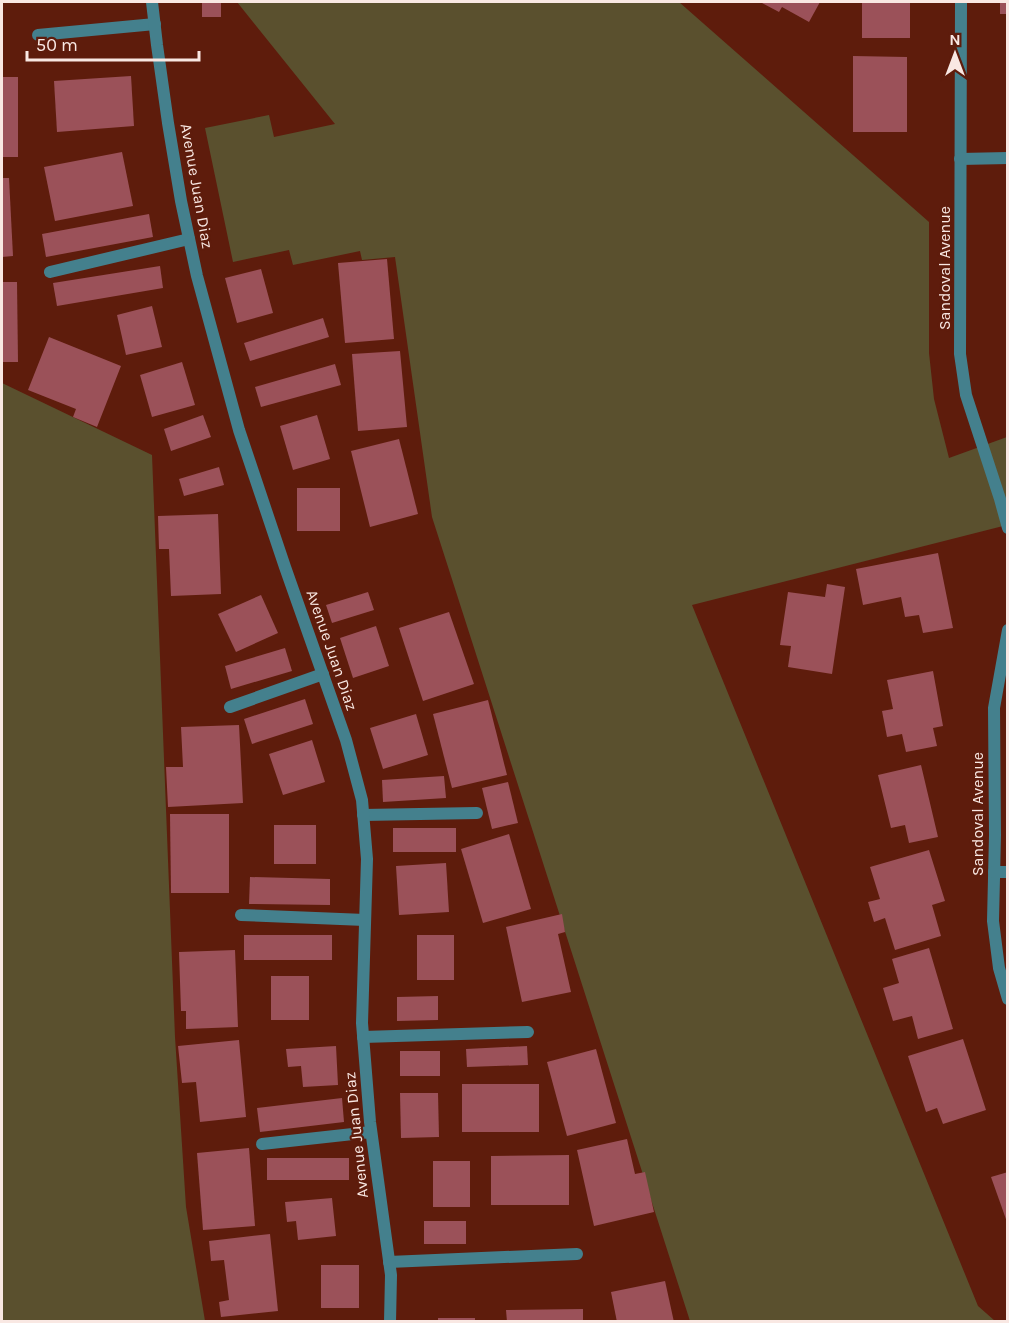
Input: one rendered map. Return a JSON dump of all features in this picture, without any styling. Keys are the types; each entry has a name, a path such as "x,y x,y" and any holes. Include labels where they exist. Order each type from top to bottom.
{"street":[{"name":"Avenue Juan Diaz","path":"152,2 168,123 197,276 239,430 346,740 362,800 367,859 362,1023 371,1132 391,1275 390,1322"},
{"name":"Sandoval Avenue","path":"961,2 960,354 966,395 1008,528"},
{"path":"38,35 155,24"},
{"path":"960,159 1008,158"},
{"path":"50,272 189,238"},
{"name":"Sandoval Avenue","path":"1008,630 994,708 993,921 999,968 1008,999"},
{"path":"230,707 323,674"},
{"path":"363,815 477,813"},
{"path":"994,872 1008,872"},
{"path":"241,915 365,920"},
{"path":"363,1038 528,1032"},
{"path":"262,1144 371,1132"},
{"path":"389,1262 577,1254"}],"shaded area":[{"path":"237,2 679,2 929,222 929,353 934,399 949,458 1007,437 1007,525 692,605 978,1306 995,1321 690,1321 432,517 395,257 362,260 360,251 293,265 289,250 233,262 205,128 269,115 274,137 335,124"},
{"path":"2,383 152,455 175,1037 186,1207 205,1321 2,1321"}],"building":[{"path":"202,2 221,2 221,17 202,17"},
{"path":"760,2 820,2 809,22 782,7 779,12"},
{"path":"862,2 910,2 910,38 862,38"},
{"path":"1000,2 1008,2 1008,14 1000,14"},
{"path":"853,56 907,57 907,132 853,132"},
{"path":"131,76 134,126 57,132 54,81"},
{"path":"2,77 18,77 18,157 2,157"},
{"path":"122,152 133,206 55,221 44,167"},
{"path":"2,178 9,178 13,256 2,257"},
{"path":"149,214 153,237 46,257 42,234"},
{"path":"387,259 394,339 345,343 338,263"},
{"path":"160,266 163,288 57,306 53,283"},
{"path":"261,269 273,313 237,323 225,278"},
{"path":"2,282 17,282 18,362 2,362"},
{"path":"152,306 162,347 126,355 117,315"},
{"path":"323,318 329,337 250,361 244,343"},
{"path":"49,337 121,366 97,427 73,417 76,409 28,390"},
{"path":"400,351 407,427 358,431 352,354"},
{"path":"182,362 195,405 152,417 140,375"},
{"path":"335,364 341,385 261,407 255,387"},
{"path":"203,415 211,437 171,451 164,429"},
{"path":"317,415 330,459 293,470 280,426"},
{"path":"399,439 418,514 370,527 351,451"},
{"path":"219,467 224,485 184,496 179,479"},
{"path":"297,488 340,488 340,531 297,531"},
{"path":"218,514 221,594 171,596 169,549 159,549 158,516"},
{"path":"938,553 953,628 923,633 919,615 905,617 901,597 863,605 856,569"},
{"path":"827,584 845,587 832,674 788,667 791,646 780,645 788,592 825,597"},
{"path":"368,592 374,610 332,623 326,605"},
{"path":"261,595 278,633 236,652 218,614"},
{"path":"449,612 474,684 423,701 399,628"},
{"path":"376,626 389,666 353,678 340,638"},
{"path":"285,648 292,671 231,689 225,666"},
{"path":"933,671 943,726 933,728 937,746 906,752 902,734 887,737 882,711 893,709 887,680"},
{"path":"305,699 313,724 252,744 244,719"},
{"path":"488,700 507,775 452,788 433,714"},
{"path":"416,714 428,755 383,769 370,728"},
{"path":"239,725 243,803 168,807 166,767 183,767 181,727"},
{"path":"312,740 325,782 283,795 269,754"},
{"path":"921,765 938,837 909,843 905,825 891,828 878,775"},
{"path":"444,776 446,798 383,802 382,780"},
{"path":"508,782 518,823 492,829 482,788"},
{"path":"170,814 229,814 229,893 171,893"},
{"path":"274,825 316,825 316,864 274,864"},
{"path":"393,828 456,828 456,852 393,852"},
{"path":"509,834 531,909 483,923 461,849"},
{"path":"929,850 945,901 932,905 941,936 895,950 885,918 874,922 868,902 880,899 870,867"},
{"path":"446,863 449,912 399,915 396,866"},
{"path":"250,877 330,879 330,905 249,904"},
{"path":"562,914 565,932 558,934 571,992 522,1002 506,927"},
{"path":"244,935 332,935 332,960 244,960"},
{"path":"417,935 454,935 454,980 417,980"},
{"path":"929,948 953,1029 918,1039 912,1016 893,1021 883,988 899,983 892,959"},
{"path":"235,950 238,1027 186,1029 186,1011 181,1011 179,952"},
{"path":"271,976 309,976 309,1020 271,1020"},
{"path":"438,996 438,1020 397,1021 397,997"},
{"path":"963,1039 986,1110 943,1124 937,1108 926,1112 908,1056"},
{"path":"239,1040 246,1117 200,1122 196,1082 182,1083 178,1046"},
{"path":"336,1046 338,1085 303,1087 301,1066 288,1067 286,1049"},
{"path":"527,1046 528,1065 467,1067 466,1049"},
{"path":"596,1049 616,1123 567,1136 547,1062"},
{"path":"400,1051 440,1051 440,1076 400,1076"},
{"path":"462,1084 539,1084 539,1132 462,1132"},
{"path":"400,1093 438,1093 439,1137 401,1138"},
{"path":"342,1098 344,1122 260,1132 257,1108"},
{"path":"627,1139 635,1174 645,1172 654,1212 594,1226 577,1150"},
{"path":"249,1148 255,1226 203,1230 197,1153"},
{"path":"569,1155 569,1205 491,1205 491,1156"},
{"path":"267,1158 349,1158 349,1180 267,1180"},
{"path":"433,1161 470,1161 470,1207 433,1207"},
{"path":"1008,1172 1008,1222 1007,1222 991,1177"},
{"path":"332,1198 336,1236 298,1240 296,1221 287,1222 285,1202"},
{"path":"424,1221 466,1221 466,1244 424,1244"},
{"path":"270,1234 278,1311 221,1317 219,1302 229,1300 224,1260 211,1261 209,1241"},
{"path":"321,1265 359,1265 359,1308 321,1308"},
{"path":"665,1281 674,1322 617,1322 611,1292"},
{"path":"583,1309 583,1322 507,1322 506,1310"},
{"path":"438,1318 475,1318 475,1322 438,1322"}]}
